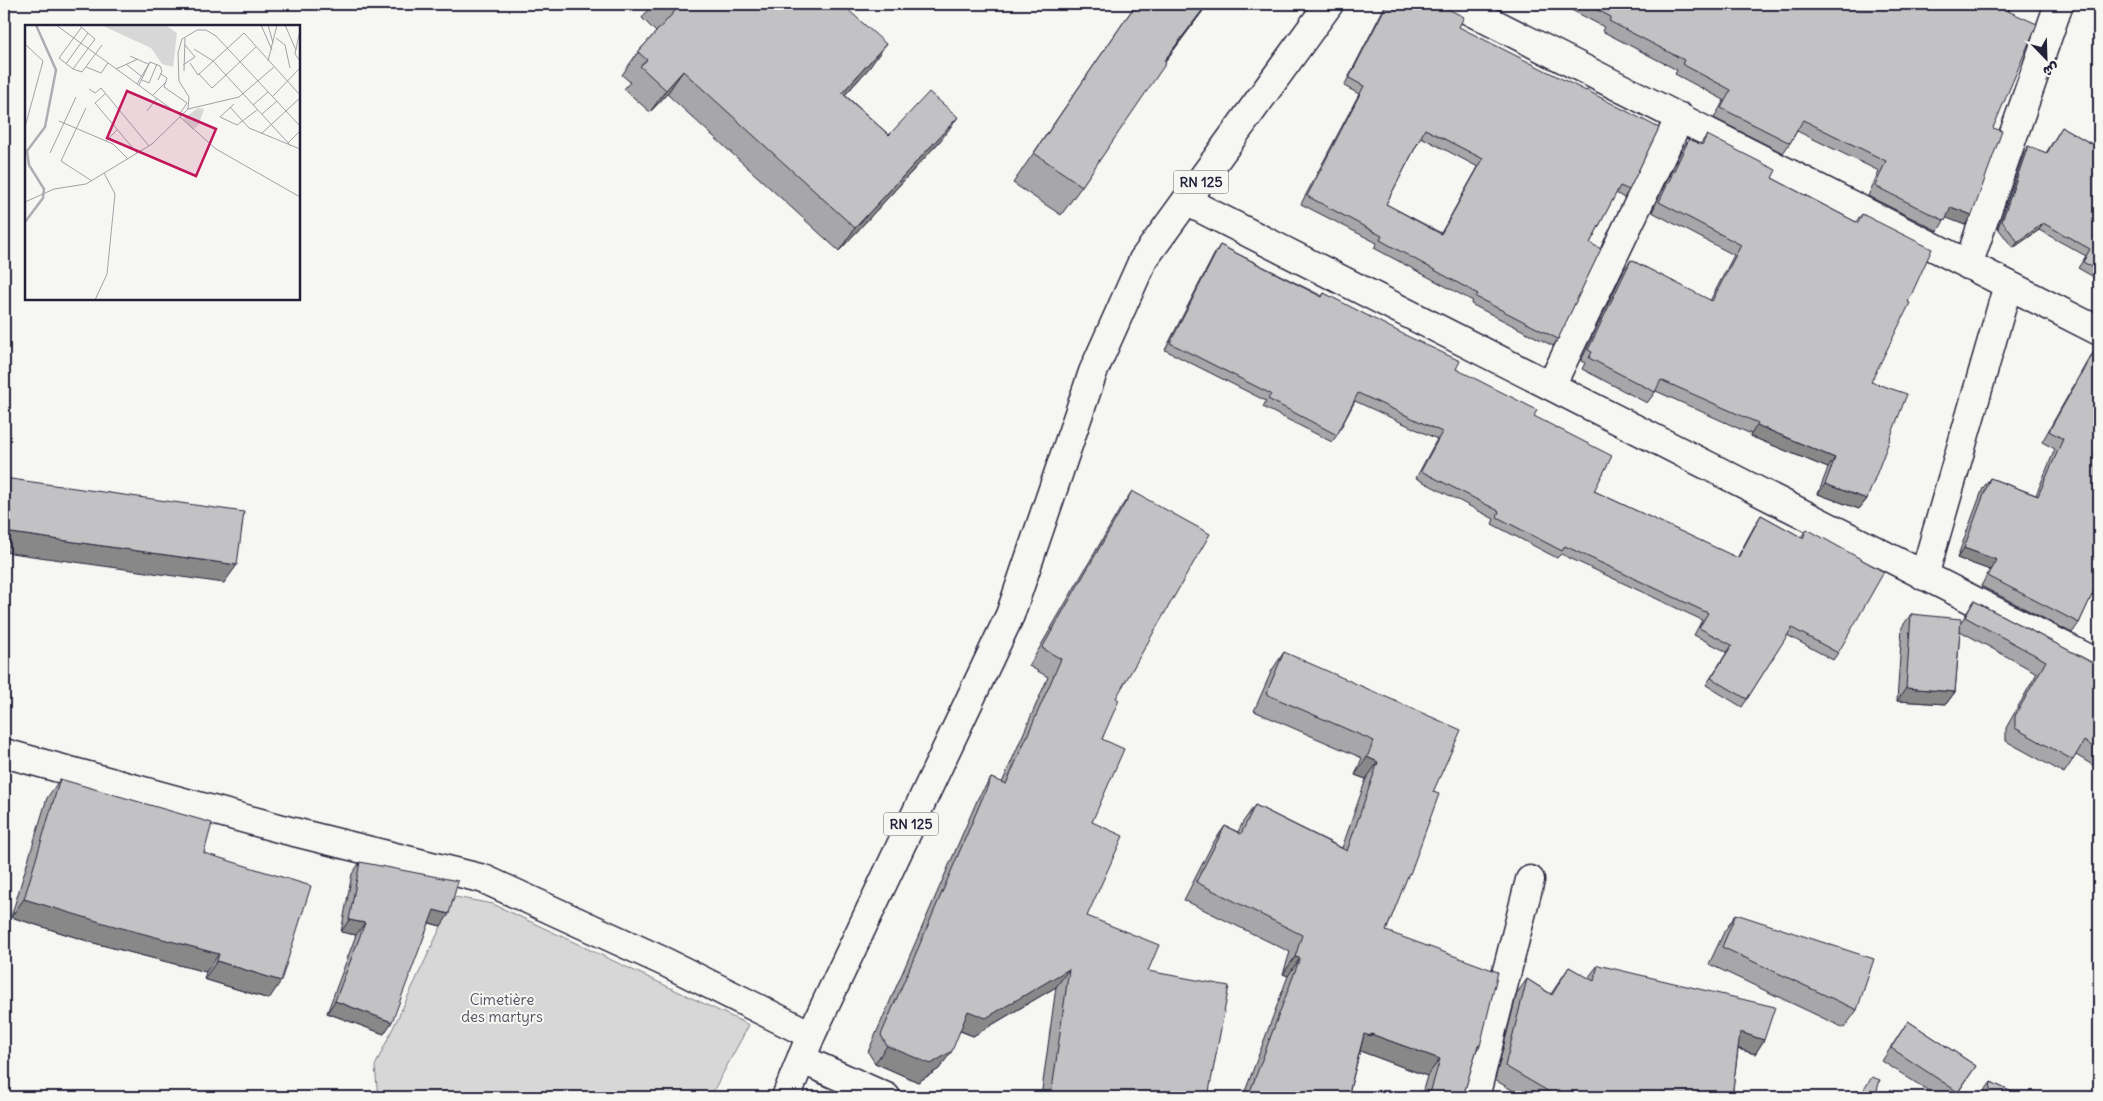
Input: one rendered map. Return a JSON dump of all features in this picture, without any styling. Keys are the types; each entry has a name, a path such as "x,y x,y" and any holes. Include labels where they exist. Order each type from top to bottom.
{"street":[{"name":"RN 125","path":"786,1097 806,1047 1010,615 1093,372 1143,260 1329,4"},
{"path":"1456,4 2099,331"},
{"path":"1968,265 2059,4"},
{"path":"1550,386 1680,117"},
{"path":"1186,201 2099,664"},
{"path":"1924,576 2008,285"},
{"path":"4,753 286,830 484,879 667,963 806,1047 855,1091 886,1097"},
{"path":"1475,1097 1530,880"}],"green space":[{"name":"Cimetière des martyrs","path":"455,897 493,904 749,1025 710,1097 378,1097 375,1066"}],"building":[{"path":"667,4 846,4 844,6 886,44 842,93 889,135 929,92 958,117 855,228 683,71 666,90 640,66 647,60 638,52 675,11"},
{"path":"1136,4 1207,4 1164,61 1166,63 1082,186 1034,153"},
{"path":"1387,4 1438,4 1464,17 1459,27 1659,128 1629,190 1620,186 1590,243 1601,249 1558,339 1476,297 1478,294 1380,240 1382,236 1307,196 1364,86 1349,78","holes":["1425,129 1483,159 1441,234 1386,204"]},
{"path":"1586,4 2010,4 2008,11 2037,24 1993,128 2002,131 1972,215 1951,207 1945,221 1875,186 1886,161 1803,120 1790,143 1721,108 1731,90 1682,64 1684,60 1609,21 1611,17"},
{"path":"2062,127 2099,148 2099,271 2083,262 2090,249 2043,223 2018,242 2002,221 2028,146 2047,153"},
{"path":"1707,135 1776,170 1772,178 1858,223 1862,214 1932,249 1908,302 1910,303 1871,382 1907,394 1867,499 1825,484 1835,458 1757,425 1758,423 1661,380 1655,392 1589,358 1592,352 1588,350 1631,260 1712,301 1741,245 1659,202 1689,139 1702,145"},
{"path":"1220,245 1322,297 1324,293 1460,361 1456,369 1537,410 1534,416 1612,456 1594,491 1738,558 1761,515 1803,538 1807,529 1884,572 1838,653 1792,628 1747,699 1711,678 1732,645 1699,628 1708,613 1565,546 1562,551 1497,517 1499,511 1421,471 1442,432 1358,393 1337,435 1268,399 1271,394 1170,343"},
{"path":"2095,350 2099,352 2099,580 2079,623 1988,576 1997,560 1964,548 1990,478 2038,496 2063,439 2049,431"},
{"path":"4,478 244,512 237,565 4,532"},
{"path":"1132,491 1210,534 1116,698 1119,700 1102,739 1124,749 1092,822 1123,836 1087,916 1159,945 1148,971 1229,986 1208,1097 1051,1097 1069,969 986,1018 968,1011 952,1051 931,1064 887,1046 881,1035 991,778 1006,784 1061,659 1042,648"},
{"path":"1974,601 2099,666 2099,751 2084,741 2073,760 2015,728 2015,716 2046,661 1965,617"},
{"path":"1911,614 1961,619 1955,692 1906,688"},
{"path":"1284,652 1461,730 1433,792 1439,794 1410,874 1386,931 1498,972 1480,1046 1478,1045 1463,1097 1429,1097 1440,1059 1371,1034 1371,1036 1364,1034 1348,1097 1248,1097 1300,958 1295,957 1302,935 1196,882 1225,826 1241,834 1255,805 1347,851 1378,762 1367,757 1374,741 1266,694"},
{"path":"60,779 212,823 204,853 311,886 281,981 217,961 219,954 107,924 24,899"},
{"path":"360,862 458,881 449,914 434,910 392,1022 335,1001 365,923 349,920"},
{"path":"4,890 8,891 4,915"},
{"path":"1736,914 1874,959 1857,1010 1722,947"},
{"path":"1598,965 1775,1007 1764,1040 1740,1032 1732,1097 1558,1097 1505,1066 1527,979 1552,995 1569,967 1594,981"},
{"path":"1908,1021 1976,1066 1958,1092 1891,1048"},
{"path":"1872,1077 1880,1080 1875,1097 1859,1097"},
{"path":"1991,1082 2022,1097 1989,1097"}]}
